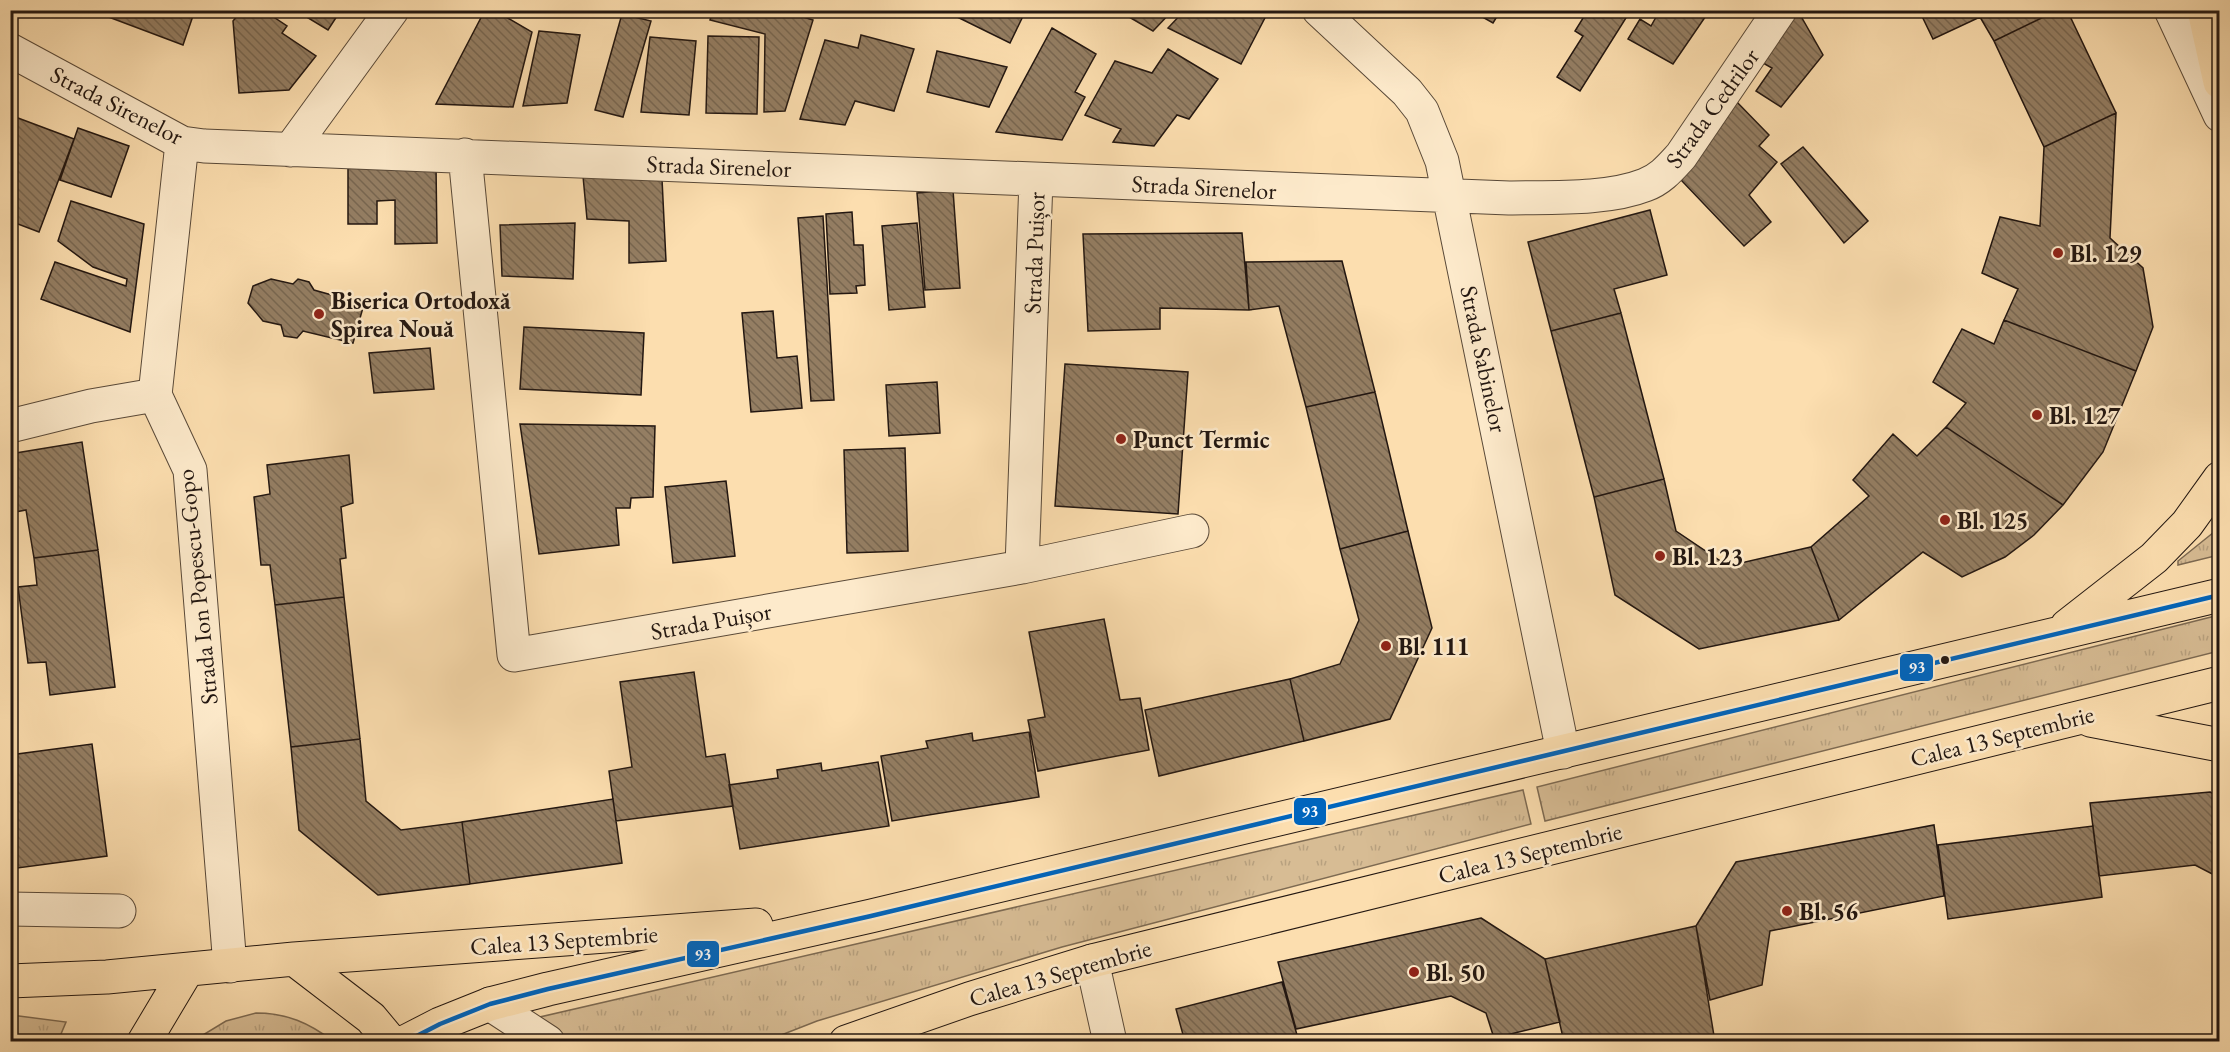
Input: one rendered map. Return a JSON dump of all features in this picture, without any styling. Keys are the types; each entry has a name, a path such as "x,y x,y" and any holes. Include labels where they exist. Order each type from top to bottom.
{"main road":[{"path":"2204,10 2220,82"},
{"path":"2057,634 2154,558 2187,524 2220,478"},
{"name":"Calea 13 Septembrie","path":"405,1041 440,1024 490,1005 548,988 871,916 2220,595"},
{"name":"Calea 13 Septembrie","path":"846,1041 969,999 1092,961 2220,683"},
{"path":"2076,718 2220,745"},
{"name":"Calea 13 Septembrie","path":"187,970 294,959 871,916"},
{"path":"294,959 364,1012 391,1041"},
{"path":"10,981 187,970"},
{"path":"144,1041 187,970"}],"street":[{"path":"290,150 392,10"},
{"name":"Strada Cedrilor","path":"1450,198 1562,196 1625,191 1645,185 1664,174 1681,156 1780,10"},
{"path":"2171,10 2220,115"},
{"name":"Strada Sabinelor","path":"1326,13 1407,92 1422,111 1442,161 1563,752"},
{"name":"Strada Sirenelor","path":"10,50 182,143 290,150 465,155 1450,198"},
{"path":"10,426 91,406 155,395 182,143"},
{"name":"Strada Puișor","path":"465,155 514,655 1022,567 1036,180"},
{"name":"Strada Ion Popescu-Gopo","path":"155,395 190,470 230,966"},
{"path":"1022,567 1192,531"},
{"path":"10,909 119,911"},
{"path":"1092,961 1110,1041"},
{"path":"490,1005 548,1041"}],"green space":[{"path":"2219,528 2219,555 2178,565 2178,561"},
{"path":"2219,615 2219,651 1545,821 1537,787"},
{"path":"1523,790 1531,824 1062,947 817,1021 766,1041 569,1041 540,1017"},
{"path":"256,1013 267,1013 297,1020 333,1041 193,1041 226,1021"},
{"path":"11,1015 66,1022 58,1041 11,1041"}],"building":[{"path":"90,10 195,10 183,45"},
{"path":"242,10 263,10 287,26 282,33 316,56 289,90 239,93 233,21"},
{"path":"295,10 341,10 328,30"},
{"path":"485,10 494,10 532,32 513,107 436,104"},
{"path":"713,10 780,10 813,20 785,111 764,112 765,34 710,20"},
{"path":"943,10 1026,10 1010,43"},
{"path":"1117,10 1173,10 1153,31"},
{"path":"1185,10 1265,10 1268,12 1241,64 1168,28"},
{"path":"1470,10 1501,10 1493,23"},
{"path":"1588,10 1631,10 1580,91 1557,77 1583,36 1575,31"},
{"path":"1660,10 1710,10 1673,64 1628,39 1640,19 1651,26"},
{"path":"1919,10 2058,10 1994,41 1980,17 1933,39"},
{"path":"2058,10 2067,10 2116,113 2044,147 1994,41"},
{"path":"1798,11 1823,55 1781,107 1756,91 1772,68 1763,63"},
{"path":"622,14 651,21 623,117 595,110"},
{"path":"1052,28 1096,54 1075,92 1085,97 1062,140 996,132"},
{"path":"539,31 580,35 567,103 523,106"},
{"path":"861,35 914,49 894,111 855,101 845,125 800,119 825,40 858,48"},
{"path":"708,36 759,37 757,114 706,113"},
{"path":"650,37 696,41 689,115 641,112"},
{"path":"1168,49 1218,79 1189,119 1177,115 1154,146 1113,142 1121,129 1085,115 1115,61 1152,73"},
{"path":"937,51 1007,67 989,107 927,92"},
{"path":"1733,98 1769,135 1759,146 1777,162 1749,195 1771,222 1744,246 1681,180"},
{"name":"Bl. 129","path":"2116,113 2110,238 2143,268 2153,327 2136,371 2004,320 2018,289 1982,273 2000,217 2040,226 2044,147"},
{"path":"10,115 74,139 39,232 10,221"},
{"path":"78,128 129,146 111,197 60,180"},
{"path":"1803,147 1868,221 1844,243 1781,164"},
{"path":"436,165 437,243 395,244 395,200 377,201 377,224 348,224 348,166"},
{"path":"583,176 662,179 666,261 629,263 629,221 587,219"},
{"path":"953,190 960,288 925,290 917,193"},
{"path":"71,201 144,224 130,332 41,299 55,262 126,286 127,279 93,267 58,241"},
{"path":"1650,210 1667,275 1614,289 1621,313 1551,331 1528,242"},
{"path":"852,212 854,245 863,245 865,285 856,286 857,293 830,294 826,214"},
{"path":"823,216 834,400 811,401 798,218"},
{"path":"575,223 573,279 502,276 500,225"},
{"path":"917,223 925,307 889,310 882,226"},
{"path":"1242,233 1249,310 1160,308 1160,329 1088,331 1083,234"},
{"path":"1342,261 1375,392 1306,407 1279,306 1249,310 1246,262"},
{"path":"271,279 293,284 298,279 309,282 314,290 364,304 353,343 303,331 297,338 284,336 281,325 263,321 248,303 253,286"},
{"path":"773,311 777,358 797,356 802,408 751,412 742,313"},
{"path":"1621,313 1664,479 1594,497 1551,331"},
{"name":"Bl. 127","path":"2004,320 2136,371 2103,452 2063,505 1946,427 1966,403 1933,382 1962,329 1994,344"},
{"path":"524,327 644,333 641,395 520,389"},
{"path":"430,348 434,389 374,393 369,353"},
{"name":"Punct Termic","path":"1065,364 1188,372 1178,514 1055,506"},
{"path":"937,382 940,433 889,436 886,385"},
{"path":"1375,392 1408,531 1340,549 1306,407"},
{"path":"520,424 655,426 653,497 631,498 630,508 616,508 619,545 539,554"},
{"name":"Bl. 125","path":"1946,427 2063,505 2034,535 2005,557 1962,577 1923,552 1839,620 1811,547 1869,496 1853,480 1893,434 1917,456"},
{"path":"82,442 98,550 34,558 26,510 10,513 10,454"},
{"path":"905,448 908,551 847,553 844,450"},
{"path":"349,455 353,503 341,507 346,558 340,559 344,597 275,605 270,565 261,565 254,497 270,494 267,465"},
{"name":"Bl. 123","path":"1664,479 1676,531 1728,566 1811,547 1839,620 1699,649 1615,595 1594,497"},
{"path":"726,481 735,556 673,563 665,487"},
{"name":"Bl. 111","path":"1408,531 1432,628 1390,719 1304,741 1290,679 1340,664 1359,620 1340,549"},
{"path":"98,550 115,687 50,695 46,662 28,663 18,587 37,585 34,558"},
{"path":"344,597 360,739 291,747 275,605"},
{"path":"1104,619 1120,700 1140,698 1149,750 1038,771 1028,720 1045,717 1029,632"},
{"path":"694,672 706,757 725,754 733,806 616,821 609,771 632,767 620,682"},
{"path":"1290,679 1304,741 1159,776 1145,710"},
{"path":"1029,732 1039,797 892,821 881,756 928,748 926,741 972,733 973,741"},
{"path":"360,739 366,801 401,830 462,822 470,884 378,895 299,830 291,747"},
{"path":"92,744 107,856 10,869 10,755"},
{"path":"878,762 889,826 740,849 729,785 778,778 777,770 821,763 822,771"},
{"path":"2210,792 2220,797 2220,878 2195,865 2099,876 2090,803"},
{"path":"613,799 622,863 470,884 462,822"},
{"name":"Bl. 56","path":"1934,825 1944,896 1770,931 1762,985 1710,1000 1696,926 1736,862"},
{"path":"2093,826 2102,897 1948,919 1938,845"},
{"name":"Bl. 50","path":"1481,918 1545,959 1560,1022 1494,1038 1486,1013 1451,996 1296,1029 1278,962"},
{"path":"1696,926 1715,1042 1564,1042 1545,959"},
{"path":"1282,982 1299,1042 1185,1042 1176,1009"}],"transit line":[{"name":"93","path":"405,1042 440,1024 490,1004 548,989 871,916 2220,595"}],"place":[{"name":"Bl. 129","path":"2058,253"},
{"name":"Biserica Ortodoxă Spirea Nouă","path":"319,314"},
{"name":"Bl. 127","path":"2037,415"},
{"name":"Punct Termic","path":"1121,439"},
{"name":"Bl. 125","path":"1945,520"},
{"name":"Bl. 123","path":"1660,556"},
{"name":"Bl. 111","path":"1386,646"},
{"name":"Bl. 56","path":"1787,911"},
{"name":"Bl. 50","path":"1414,972"}]}
